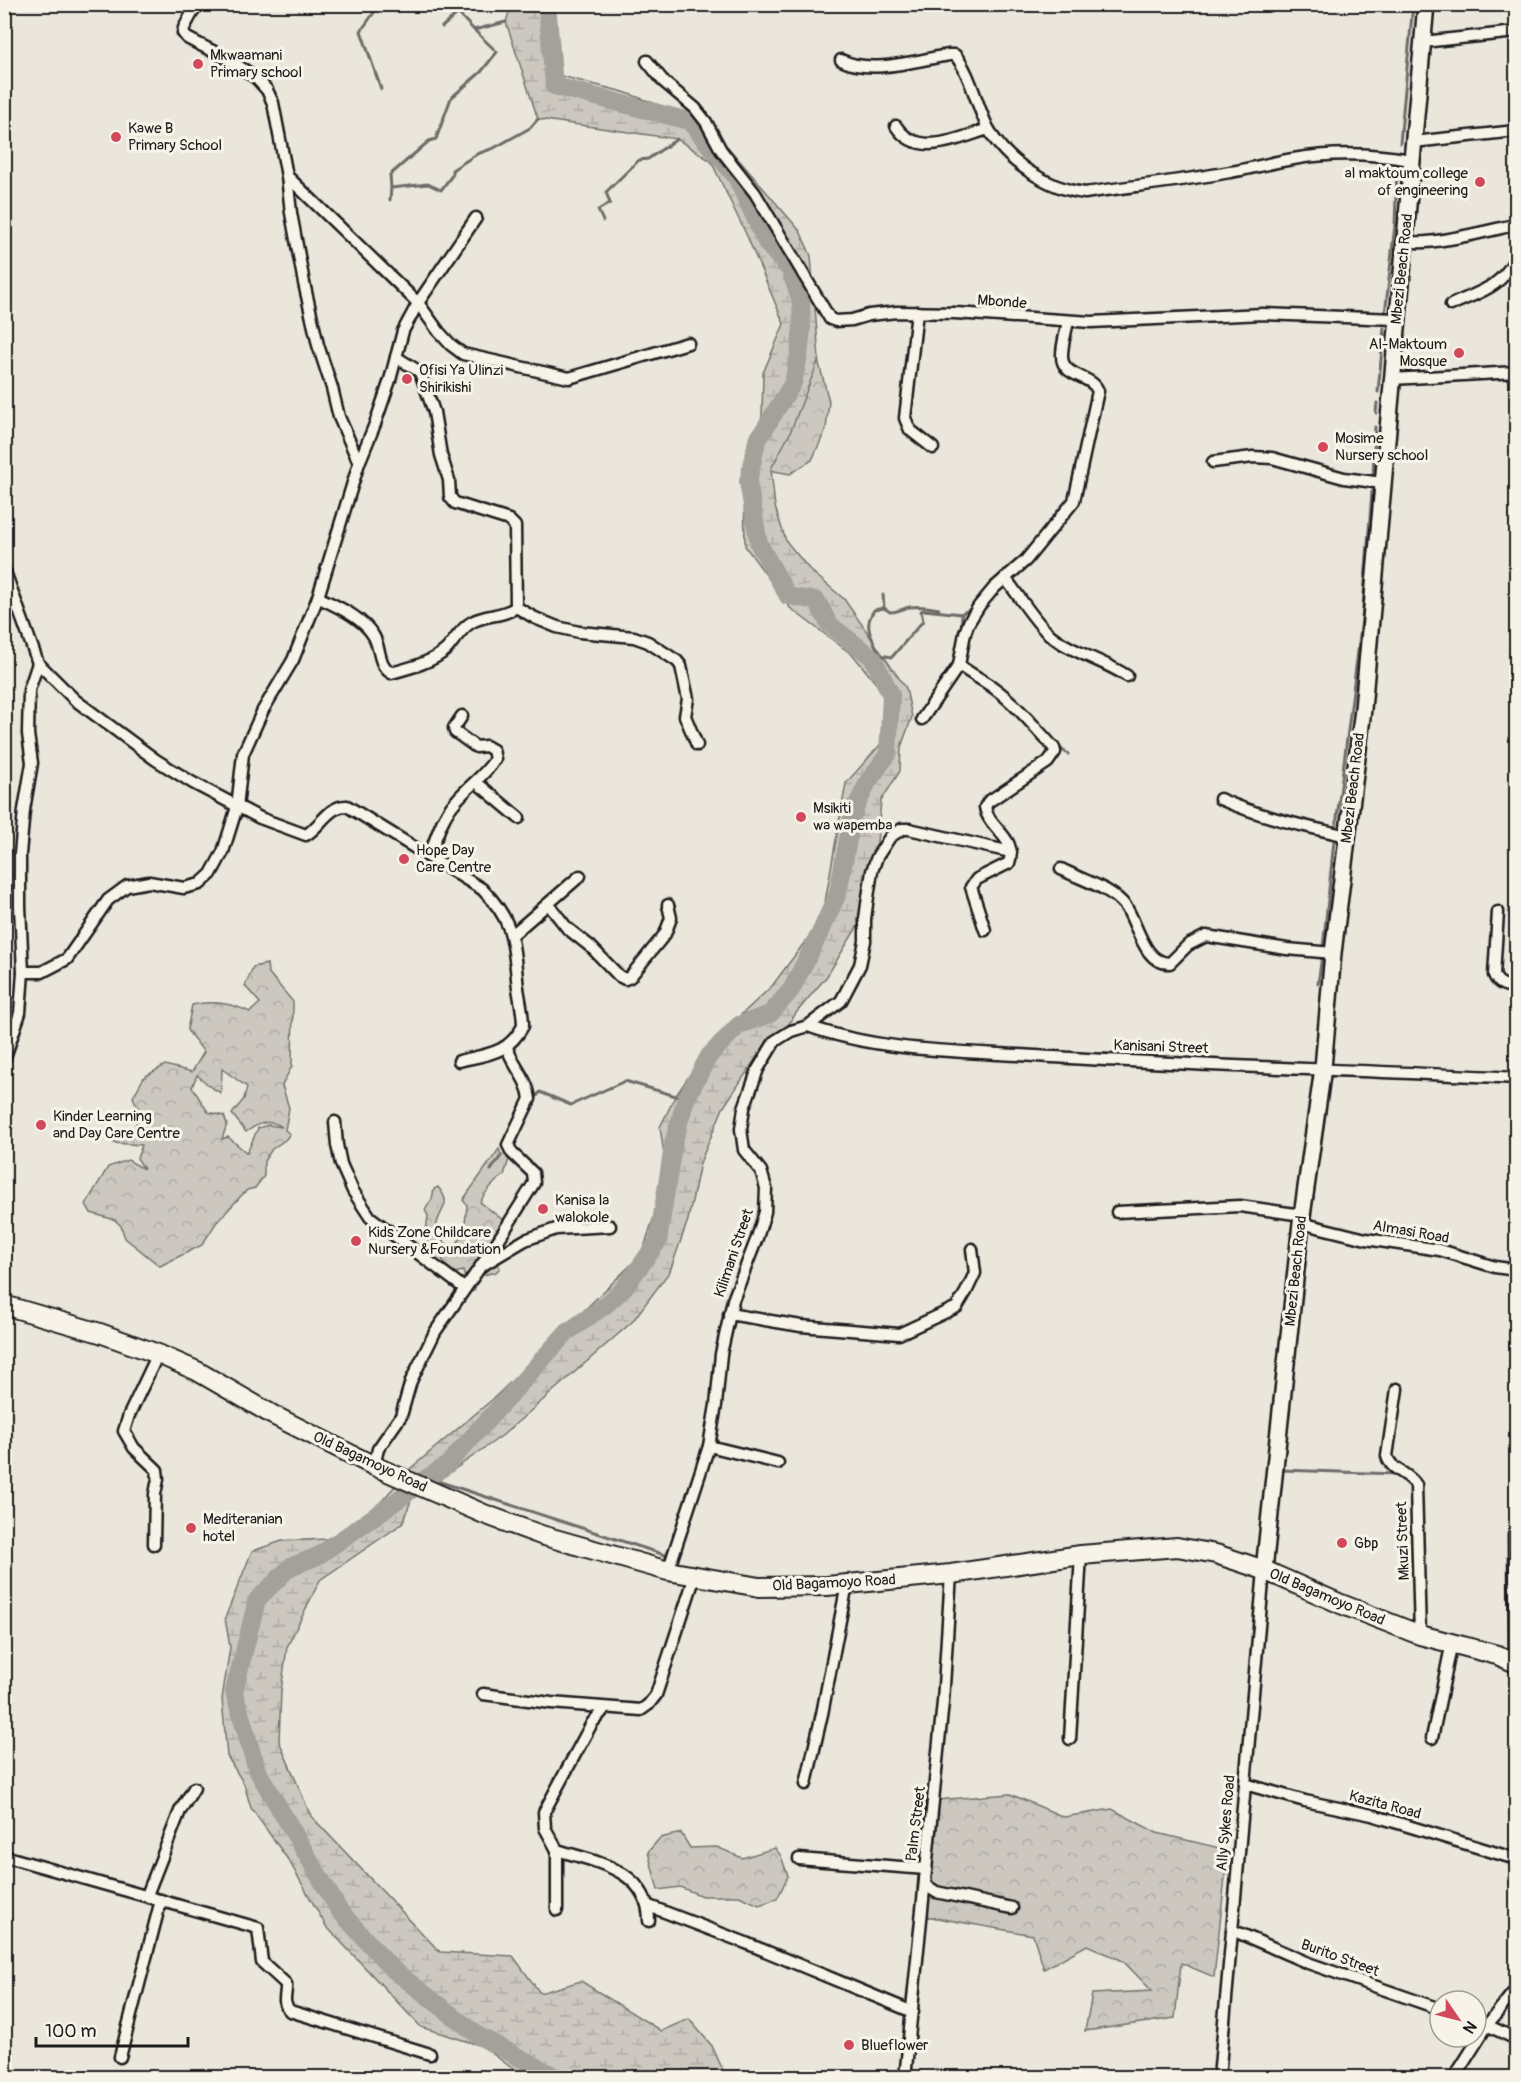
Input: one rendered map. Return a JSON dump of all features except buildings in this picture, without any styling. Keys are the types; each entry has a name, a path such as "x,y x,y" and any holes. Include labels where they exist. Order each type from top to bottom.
{"main road":[{"name":"Mbezi Beach Road","path":"1264,1570 1301,1219 1323,1068 1333,953 1371,631 1396,319 1406,240 1426,4"},
{"name":"Old Bagamoyo Road","path":"4,1305 100,1333 158,1354 197,1371 273,1415 374,1466 484,1514 541,1535 668,1571 759,1587 847,1584 951,1574 1081,1555 1177,1547 1216,1554 1264,1570 1420,1635 1452,1642 1516,1662"}],"street":[{"path":"197,4 183,33 187,38 230,60 256,78 267,90 273,103 287,176 291,213 318,345 339,417 359,463"},
{"path":"1423,42 1516,32"},
{"path":"841,60 849,64 873,67 955,55 977,99 988,129 1009,155 1033,173 1071,192 1085,193 1232,172 1319,155 1364,154 1411,160"},
{"name":"Mbonde","path":"647,61 664,82 695,108 711,130 721,150 755,193 830,319 836,321 869,315 917,312 1068,321 1263,314 1396,319"},
{"path":"896,126 903,137 921,143 947,143 988,129"},
{"path":"1413,142 1516,131"},
{"path":"287,176 418,303 450,345 463,354 569,378 688,343"},
{"path":"23,972 42,972 67,959 108,900 127,886 149,882 184,888 200,884 211,874 223,852 237,807 243,754 263,710 293,660 318,597 403,331 418,303 476,218"},
{"path":"1406,240 1411,242 1433,241 1514,225 1516,227"},
{"path":"1451,305 1497,284 1507,274 1516,257"},
{"path":"917,312 905,417 910,430 933,448"},
{"path":"921,719 959,665 969,622 994,588 1026,560 1067,511 1076,494 1098,391 1093,383 1071,372 1064,365 1062,354 1068,321"},
{"path":"396,357 420,372 434,412 441,455 449,480 450,497 454,503 509,520 515,526 516,607"},
{"path":"1392,379 1516,372"},
{"path":"1213,462 1253,457 1272,458 1344,478 1382,483"},
{"path":"4,569 38,663 75,700 156,759 192,783 237,807 306,835 315,830 334,808 339,805 347,806 482,889 500,909 512,934 523,1026 507,1047 459,1061"},
{"path":"1005,578 1047,632 1066,645 1110,664 1127,676"},
{"path":"318,597 364,624 374,636 382,663 391,673 426,661 445,650 469,624 477,619 505,613 516,607"},
{"path":"516,607 557,627 648,642 676,661 681,666 688,699 685,716 697,745"},
{"path":"4,1060 20,1013 23,972 20,854 32,763 28,734 29,690 38,663"},
{"path":"959,665 1010,701 1054,748 1054,755 1048,762 988,801 985,807 986,813 1006,838 1011,852 1008,863 977,879 971,887 985,930"},
{"path":"429,857 439,828 455,801 476,782 495,759 493,750 486,746 476,747 455,732 454,728 462,716"},
{"path":"476,782 519,818"},
{"path":"1220,799 1276,819 1347,836"},
{"name":"Kilimani Street","path":"668,1571 709,1446 717,1405 721,1354 729,1314 765,1212 766,1188 761,1171 744,1150 741,1129 744,1108 758,1069 775,1041 791,1031 807,1026 841,1001 860,965 865,941 865,919 872,871 877,857 890,837 902,829 909,829 1011,852"},
{"path":"1061,869 1118,897 1127,909 1152,956 1161,964 1170,963 1188,945 1206,936 1287,949 1333,953"},
{"path":"512,934 549,905 580,876"},
{"path":"549,905 567,928 625,979 665,934 670,918 668,905"},
{"path":"1497,912 1494,975 1501,984 1516,987"},
{"name":"Kanisani Street","path":"807,1026 832,1035 913,1047 1073,1058 1516,1078"},
{"path":"374,1466 378,1449 401,1416 411,1381 430,1342 531,1189 533,1173 512,1153 508,1145 530,1099 507,1047"},
{"path":"335,1122 341,1164 353,1191 370,1216 464,1288"},
{"name":"Almasi Road","path":"1117,1212 1240,1206 1301,1219 1366,1239 1440,1250 1495,1267 1516,1270"},
{"path":"480,1267 525,1240 556,1229 610,1226"},
{"path":"729,1314 801,1326 899,1334 957,1307 975,1273 972,1249"},
{"path":"154,1544 155,1494 159,1479 157,1470 134,1448 124,1431 129,1415 158,1354"},
{"name":"Mkuzi Street","path":"1397,1389 1387,1456 1390,1464 1410,1477 1416,1485 1420,1635"},
{"path":"709,1446 778,1464"},
{"path":"1514,1535 1516,1662"},
{"path":"1070,1739 1081,1555"},
{"name":"Ally Sykes Road","path":"1219,2078 1264,1570"},
{"name":"Palm Street","path":"905,2078 943,1702 951,1574"},
{"path":"483,1694 641,1710 648,1706 656,1695 695,1576"},
{"path":"806,1784 847,1584"},
{"path":"1432,1738 1452,1642"},
{"path":"557,1910 557,1850 545,1828 544,1812 592,1723 605,1708"},
{"name":"Kazita Road","path":"1245,1784 1305,1801 1372,1815 1516,1859"},
{"path":"147,1895 180,1811 194,1788"},
{"path":"557,1850 616,1869 629,1878 642,1891 649,1906 649,1921"},
{"path":"4,1856 147,1895 258,1929 262,1962 286,1984 284,1999 290,2012 430,2054"},
{"path":"799,1859 925,1874 927,1886 936,1892 1012,1908"},
{"path":"120,2057 160,1900"},
{"path":"649,1906 756,1947 913,2012"},
{"name":"Burito Street","path":"1232,1930 1308,1963 1428,2005"},
{"path":"1516,1989 1488,2024 1516,2038"},
{"path":"1454,2078 1472,2049"}],"green space":[{"path":"511,5 554,5 549,20 561,76 624,92 675,111 727,146 800,231 811,256 819,359 790,433 771,469 775,507 786,541 810,570 844,599 906,688 912,717 901,747 900,771 881,801 876,852 864,916 827,976 787,1027 762,1049 723,1108 700,1163 688,1220 670,1271 632,1322 503,1435 411,1500 403,1523 320,1580 287,1647 281,1691 279,1741 311,1816 440,1952 513,1956 540,1993 581,1981 661,2031 689,2019 712,2046 726,2077 524,2077 482,2046 421,2027 326,1926 289,1861 251,1808 244,1784 227,1756 222,1699 230,1647 225,1618 252,1551 282,1541 327,1539 372,1512 411,1468 493,1399 642,1254 667,1175 660,1127 675,1097 711,1043 772,986 822,919 846,783 880,745 890,711 882,691 854,656 790,608 745,546 744,488 762,416 763,373 784,324 747,236 711,161 677,139 538,119 506,22"},
{"path":"801,296 829,401 826,429 812,460 790,474 758,468"},
{"path":"267,964 268,972 293,1002 292,1066 282,1085 289,1108 285,1130 290,1134 272,1149 264,1161 264,1176 255,1188 247,1190 240,1197 216,1223 202,1245 160,1266 125,1238 121,1226 115,1220 91,1213 86,1204 108,1167 128,1160 144,1169 137,1158 142,1145 114,1143 122,1128 135,1129 139,1110 133,1097 144,1077 165,1065 192,1072 204,1052 187,1030 192,1005 222,1003 250,1012 260,1003 245,986 253,967","holes":["222,1069 247,1087 244,1099 232,1114 246,1132 263,1123 277,1124 282,1127 268,1125 258,1128 247,1153 228,1137 222,1139 227,1124 224,1116 208,1112 192,1087 197,1075 221,1093"]},
{"path":"499,1149 501,1154 510,1156 504,1175 490,1187 480,1202 503,1220 506,1228 498,1240 492,1238 488,1242 483,1252 483,1255 498,1262 500,1268 496,1272 479,1276 474,1291 464,1293 463,1271 451,1274 445,1271 443,1260 425,1240 428,1216 425,1210 432,1199 434,1189 438,1187 444,1197 445,1205 437,1223 436,1233 449,1247 454,1248 464,1233 467,1205 463,1200"},
{"path":"1010,1794 1064,1817 1112,1809 1157,1833 1228,1850 1214,1977 1181,1963 1175,2018 1085,2031 1092,1994 1152,1991 1123,1961 1087,1945 1044,1969 1033,1935 926,1916 918,1897 917,1887 925,1801"},
{"path":"681,1833 690,1848 717,1847 742,1858 775,1848 781,1856 788,1876 777,1899 759,1905 739,1896 702,1896 680,1887 658,1890 648,1852 660,1838"}],"waterway":[{"path":"380,4 361,31 381,89"},
{"path":"547,4 554,86 689,121 736,177 767,244 790,270 801,301 802,328 799,355 793,383 757,441 748,482 759,544 788,596 817,601 829,624 873,658 891,695 888,754 868,782 853,813 838,893 822,929 791,990 770,1014 739,1025 709,1056 686,1099 674,1140 658,1241 623,1289 606,1305 566,1333 447,1465 318,1556 290,1567 257,1600 234,1692 257,1770 339,1910 391,1968 479,2036 558,2078"},
{"path":"1400,143 1413,4"},
{"path":"442,27 458,13 474,30 506,22"},
{"path":"391,188 390,175 429,141 436,139 451,98 481,72 497,52 474,30"},
{"path":"390,200 391,188 428,184 441,190 453,174 452,170 477,154 494,148 530,128 538,119"},
{"path":"603,221 598,210 610,203 606,192 639,160 648,159 677,139"},
{"path":"1385,315 1395,225 1397,167"},
{"path":"1378,392 1384,328"},
{"path":"1376,413 1377,403"},
{"path":"1373,479 1375,427"},
{"path":"1336,826 1362,619 1372,492"},
{"path":"881,675 881,657 870,633 869,622 874,610 884,608 883,595"},
{"path":"884,608 890,612 913,607 939,609"},
{"path":"960,614 973,608"},
{"path":"880,655 892,657 923,621 921,611 924,610 962,614 961,631"},
{"path":"1057,746 1068,754"},
{"path":"1323,948 1334,841"},
{"path":"1318,984 1322,956"},
{"path":"533,1102 540,1092 571,1105 625,1081 686,1099"},
{"path":"491,1170 501,1156"},
{"path":"1311,1210 1316,1174"},
{"path":"1281,1470 1397,1474"},
{"path":"428,1478 665,1555"}],"place":[{"name":"Mkwaamani Primary school","path":"198,64"},
{"name":"Kawe B Primary School","path":"116,137"},
{"name":"al maktoum college of engineering","path":"1480,182"},
{"name":"Al-Maktoum Mosque","path":"1459,353"},
{"name":"Ofisi Ya Ulinzi Shirikishi","path":"407,379"},
{"name":"Mosime Nursery school","path":"1323,447"},
{"name":"Msikiti wa wapemba","path":"801,817"},
{"name":"Hope Day Care Centre","path":"404,859"},
{"name":"Kinder Learning and Day Care Centre","path":"41,1125"},
{"name":"Kanisa la walokole","path":"543,1209"},
{"name":"Kids Zone Childcare Nursery &Foundation","path":"356,1241"},
{"name":"Mediteranian hotel","path":"191,1528"},
{"name":"Gbp","path":"1342,1543"},
{"name":"Blueflower","path":"849,2045"}]}
